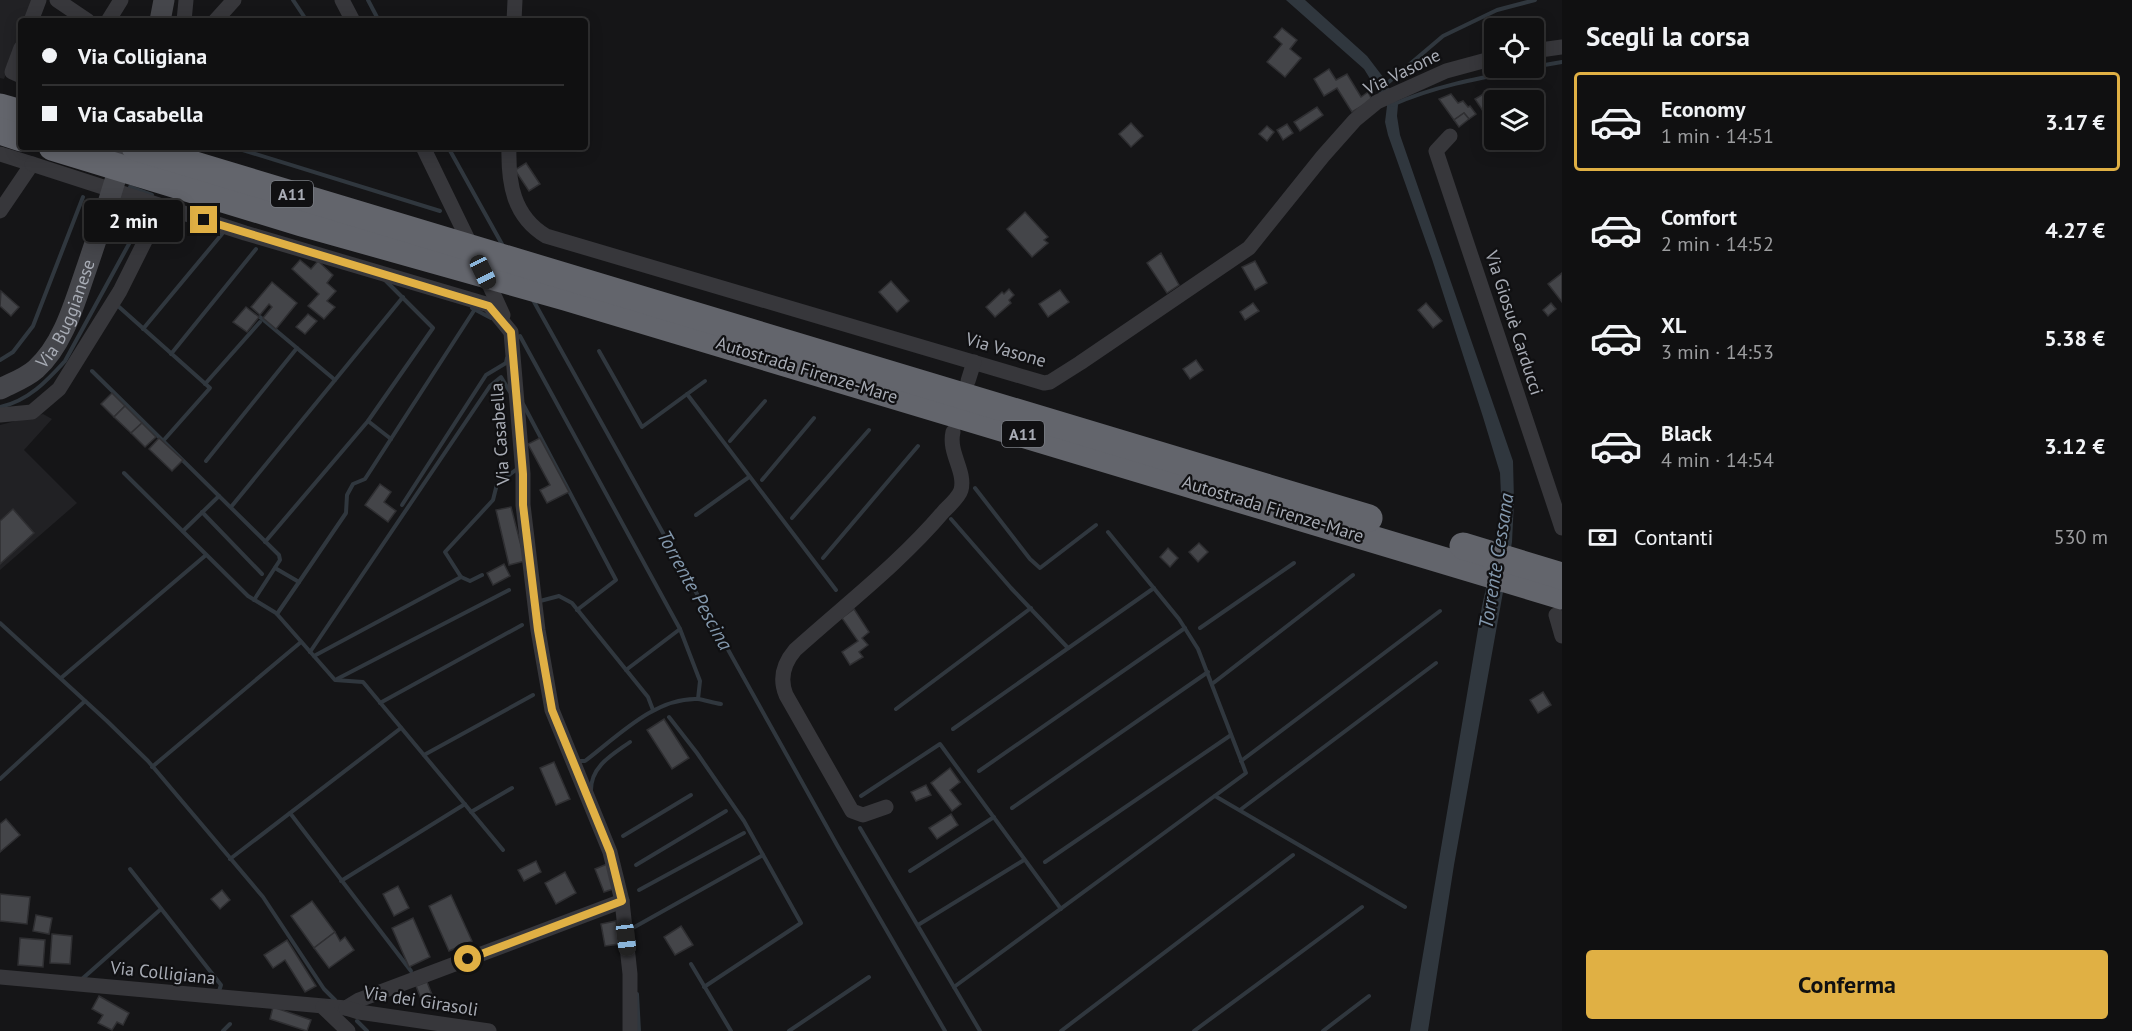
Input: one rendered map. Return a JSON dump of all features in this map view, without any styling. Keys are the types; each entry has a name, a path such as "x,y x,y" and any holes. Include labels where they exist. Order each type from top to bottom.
{"highway":[{"path":"0,107 18,112"},
{"path":"0,131 18,137"},
{"name":"Autostrada Firenze-Mare","path":"144,150 448,252 1481,562 1510,570 1562,576"},
{"name":"Autostrada Firenze-Mare","path":"42,156 302,223 448,252"},
{"name":"Autostrada Firenze-Mare","path":"1510,570 1559,605"}],"main road":[{"path":"161,18 164,0"},
{"name":"Via Buggianese","path":"0,389 37,368 53,349 76,297 107,210 124,150"}],"street":[{"path":"32,18 39,0"},
{"path":"57,0 84,18"},
{"path":"110,18 121,0"},
{"path":"184,18 186,0"},
{"path":"218,18 234,0"},
{"path":"342,0 352,18"},
{"path":"514,18 515,0"},
{"path":"1544,49 1562,47"},
{"path":"18,56 12,72 18,75"},
{"name":"Via Vasone","path":"509,150 513,192 517,204 528,223 546,236 1044,383 1055,380 1249,248 1323,156 1355,120 1377,102 1446,71 1484,61"},
{"name":"Via Giosuè Carducci","path":"1450,136 1436,151 1562,528"},
{"path":"424,150 511,332"},
{"path":"0,154 42,156 162,207 489,306 511,332"},
{"path":"0,211 42,156"},
{"name":"Via Buggianese","path":"0,416 32,411 58,388 120,291 162,207"},
{"name":"Via Casabella","path":"511,332 523,474 523,505 538,630 552,710 610,852 622,901 630,974 630,1031"},
{"path":"968,381 974,362"},
{"path":"886,807 863,815 852,811 786,695 783,670 795,650 895,563 961,492 962,483 951,441 953,432"},
{"path":"1559,605 1562,636"},
{"name":"Via Colligiana","path":"0,977 346,1008 359,1000 622,901"},
{"path":"323,1007 348,1031"},
{"name":"Via dei Girasoli","path":"346,1008 359,1012 489,1031"}],"shaded area":[{"path":"0,0 36,0 29,18 18,18 18,44 4,79 0,78"},
{"path":"43,414 52,419 24,450 77,503 0,570 0,425"}],"water":[{"name":"Torrente Cessana","path":"1286,0 1305,0 1367,56 1383,77 1398,105 1400,135 1513,461 1512,542 1454,865 1428,1031 1410,1031 1482,606 1500,524 1500,473 1432,259 1388,135 1385,122 1387,106 1364,69"}],"building":[{"path":"1282,28 1297,40 1290,49 1301,58 1285,77 1267,62 1282,44 1274,37"},
{"path":"1329,69 1336,80 1347,74 1361,97 1368,92 1372,100 1352,112 1337,88 1324,96 1314,79"},
{"path":"1451,94 1458,103 1463,101 1476,114 1469,119 1464,113 1454,120 1439,99"},
{"path":"1484,94 1484,110 1483,111 1475,99"},
{"path":"1317,107 1323,115 1300,131 1294,122"},
{"path":"1464,113 1469,119 1459,127 1454,120"},
{"path":"1131,123 1143,136 1131,147 1119,134"},
{"path":"1287,124 1293,133 1283,140 1277,130"},
{"path":"1267,126 1274,132 1267,141 1259,134"},
{"path":"526,163 540,184 529,191 515,170"},
{"path":"1025,212 1048,237 1044,240 1048,243 1032,257 1007,229"},
{"path":"1161,253 1179,285 1167,293 1147,263"},
{"path":"300,260 311,269 318,261 333,275 327,283 336,291 327,301 335,307 324,319 308,306 319,294 292,269"},
{"path":"1255,261 1267,283 1255,290 1242,267"},
{"path":"1562,273 1562,302 1548,284"},
{"path":"891,281 909,301 897,312 879,292"},
{"path":"272,282 297,303 276,329 263,318 272,307 269,304 260,315 251,307"},
{"path":"1009,289 1014,295 1009,300 1011,303 995,317 986,307 1002,292 1004,294"},
{"path":"1060,290 1069,302 1048,317 1039,304"},
{"path":"1,291 19,307 11,316 0,306"},
{"path":"1253,303 1259,311 1245,320 1240,312"},
{"path":"1426,303 1442,321 1433,328 1418,310"},
{"path":"1551,303 1556,309 1548,316 1543,310"},
{"path":"246,307 259,317 247,332 233,322"},
{"path":"308,314 317,321 305,334 296,327"},
{"path":"1196,360 1203,370 1190,379 1183,369"},
{"path":"112,393 125,406 114,417 101,404"},
{"path":"125,406 142,423 131,433 114,417"},
{"path":"142,423 156,437 145,447 131,433"},
{"path":"159,438 183,460 172,471 149,449"},
{"path":"540,438 569,492 547,503 540,490 550,485 528,444"},
{"path":"380,484 391,492 384,502 396,511 388,522 365,505"},
{"path":"511,507 525,561 509,565 496,510"},
{"path":"13,509 34,533 0,564 0,521"},
{"path":"1199,543 1208,552 1198,562 1189,552"},
{"path":"1168,548 1178,558 1170,567 1160,557"},
{"path":"504,564 510,576 493,585 487,573"},
{"path":"854,609 869,632 862,638 868,645 859,652 863,657 850,665 842,652 858,641 842,618"},
{"path":"1543,692 1551,705 1538,713 1530,700"},
{"path":"664,719 689,758 672,769 647,730"},
{"path":"554,762 570,799 556,805 540,768"},
{"path":"950,768 960,782 950,790 961,804 952,811 931,783"},
{"path":"926,785 931,795 916,801 911,792"},
{"path":"951,814 958,825 937,839 929,828"},
{"path":"6,819 20,835 0,852 0,824"},
{"path":"536,861 541,872 524,881 518,870"},
{"path":"607,864 616,888 604,892 595,869"},
{"path":"565,872 576,893 556,904 545,883"},
{"path":"398,886 409,908 394,916 383,894"},
{"path":"222,890 230,900 220,909 211,899"},
{"path":"0,894 30,897 27,924 0,921"},
{"path":"451,895 472,941 449,951 429,906"},
{"path":"312,901 335,932 314,948 291,916"},
{"path":"36,915 52,918 49,934 33,931"},
{"path":"413,918 430,957 409,967 392,928"},
{"path":"616,921 620,944 605,946 601,924"},
{"path":"681,926 693,945 675,955 664,937"},
{"path":"335,932 340,941 345,937 354,950 329,968 314,948"},
{"path":"52,934 72,936 70,964 50,963"},
{"path":"20,938 45,940 43,967 18,965"},
{"path":"287,940 316,986 305,992 285,960 273,968 264,955"},
{"path":"427,982 436,1005 425,1009 416,986"},
{"path":"99,996 129,1013 123,1025 117,1022 112,1030 98,1023 103,1015 92,1009"},
{"path":"273,1007 311,1020 307,1031 270,1019"}],"waterway":[{"path":"293,0 305,18"},
{"name":"Torrente Pescina","path":"368,0 377,18"},
{"path":"1384,86 1443,36 1497,10 1535,0"},
{"path":"1544,65 1562,62"},
{"path":"1392,105 1443,87 1484,77"},
{"path":"243,150 440,211"},
{"name":"Torrente Pescina","path":"450,150 503,246"},
{"path":"130,187 152,195"},
{"path":"0,360 13,352 33,326 83,197"},
{"path":"0,407 28,395 44,383 65,361 142,220"},
{"path":"143,329 222,234"},
{"path":"171,354 256,249"},
{"path":"265,542 368,421 433,328 385,280"},
{"path":"231,507 403,297"},
{"name":"Torrente Pescina","path":"533,300 837,845 945,1031"},
{"path":"118,306 210,388 163,441"},
{"path":"472,308 491,318"},
{"path":"299,582 346,513 347,495 353,484 365,479 475,309"},
{"path":"260,317 335,380"},
{"path":"205,384 260,322"},
{"path":"520,336 680,629 700,681 698,699"},
{"path":"206,461 297,348"},
{"path":"599,351 642,427 705,381"},
{"path":"402,505 486,375 506,363 507,358"},
{"path":"92,371 279,555 280,560 254,600"},
{"path":"310,652 490,386 501,377 510,392"},
{"path":"687,394 836,590"},
{"path":"730,441 765,401"},
{"path":"523,404 616,580 577,610"},
{"path":"762,480 814,418"},
{"path":"368,421 391,439"},
{"path":"792,518 869,430"},
{"path":"823,558 918,446"},
{"path":"482,575 470,581 461,577 445,552 493,500 497,484 517,469"},
{"path":"124,473 248,596 276,613 335,680 363,682 503,850"},
{"path":"696,515 749,477"},
{"path":"975,488 1030,559 1040,568 1096,525"},
{"path":"183,531 219,496"},
{"path":"202,512 262,574"},
{"path":"951,519 1011,588 1068,648"},
{"path":"954,987 1246,773 1198,649 1179,619 1108,532"},
{"path":"61,678 206,555"},
{"path":"1200,628 1294,563"},
{"path":"275,568 299,582 277,614"},
{"path":"1212,684 1353,575"},
{"path":"314,656 461,577"},
{"path":"953,729 1154,588"},
{"path":"337,679 509,590"},
{"path":"540,601 559,596 572,603 648,697 653,710"},
{"path":"896,709 1031,608"},
{"path":"1241,761 1440,611"},
{"path":"0,623 148,761 263,897 324,989 335,1000"},
{"path":"380,703 522,625"},
{"path":"979,771 1185,628"},
{"path":"626,670 680,629"},
{"path":"152,767 301,642"},
{"path":"1240,810 1436,663"},
{"path":"1012,808 1208,672"},
{"path":"424,755 533,695"},
{"path":"578,761 585,761 637,720 667,704 698,699 721,704"},
{"path":"0,779 85,701"},
{"path":"669,717 744,821 801,923 704,987"},
{"path":"230,859 401,728"},
{"path":"1045,862 1231,735"},
{"path":"591,790 599,768 630,742"},
{"path":"861,796 940,744 1061,909"},
{"path":"471,812 512,788"},
{"path":"623,836 691,795"},
{"path":"1215,796 1405,907"},
{"path":"341,881 465,804"},
{"path":"636,865 726,811"},
{"path":"290,813 411,971"},
{"path":"910,871 994,817"},
{"path":"860,828 980,1031"},
{"path":"639,890 744,833"},
{"path":"631,929 763,855"},
{"path":"1061,1031 1293,855"},
{"path":"918,925 1024,860"},
{"path":"130,869 221,985 219,991 216,991"},
{"path":"1194,1031 1362,907"},
{"path":"82,979 161,909"},
{"path":"691,964 731,1031"},
{"path":"789,1031 869,977"},
{"path":"637,994 639,1031"},
{"path":"1323,1031 1369,996"},
{"path":"357,1021 367,1031"},
{"path":"223,1031 230,1024"}],"route":[{"path":"204,220 489,306 511,332 523,474 523,505 538,630 552,710 610,852 622,901 468,959"}]}
